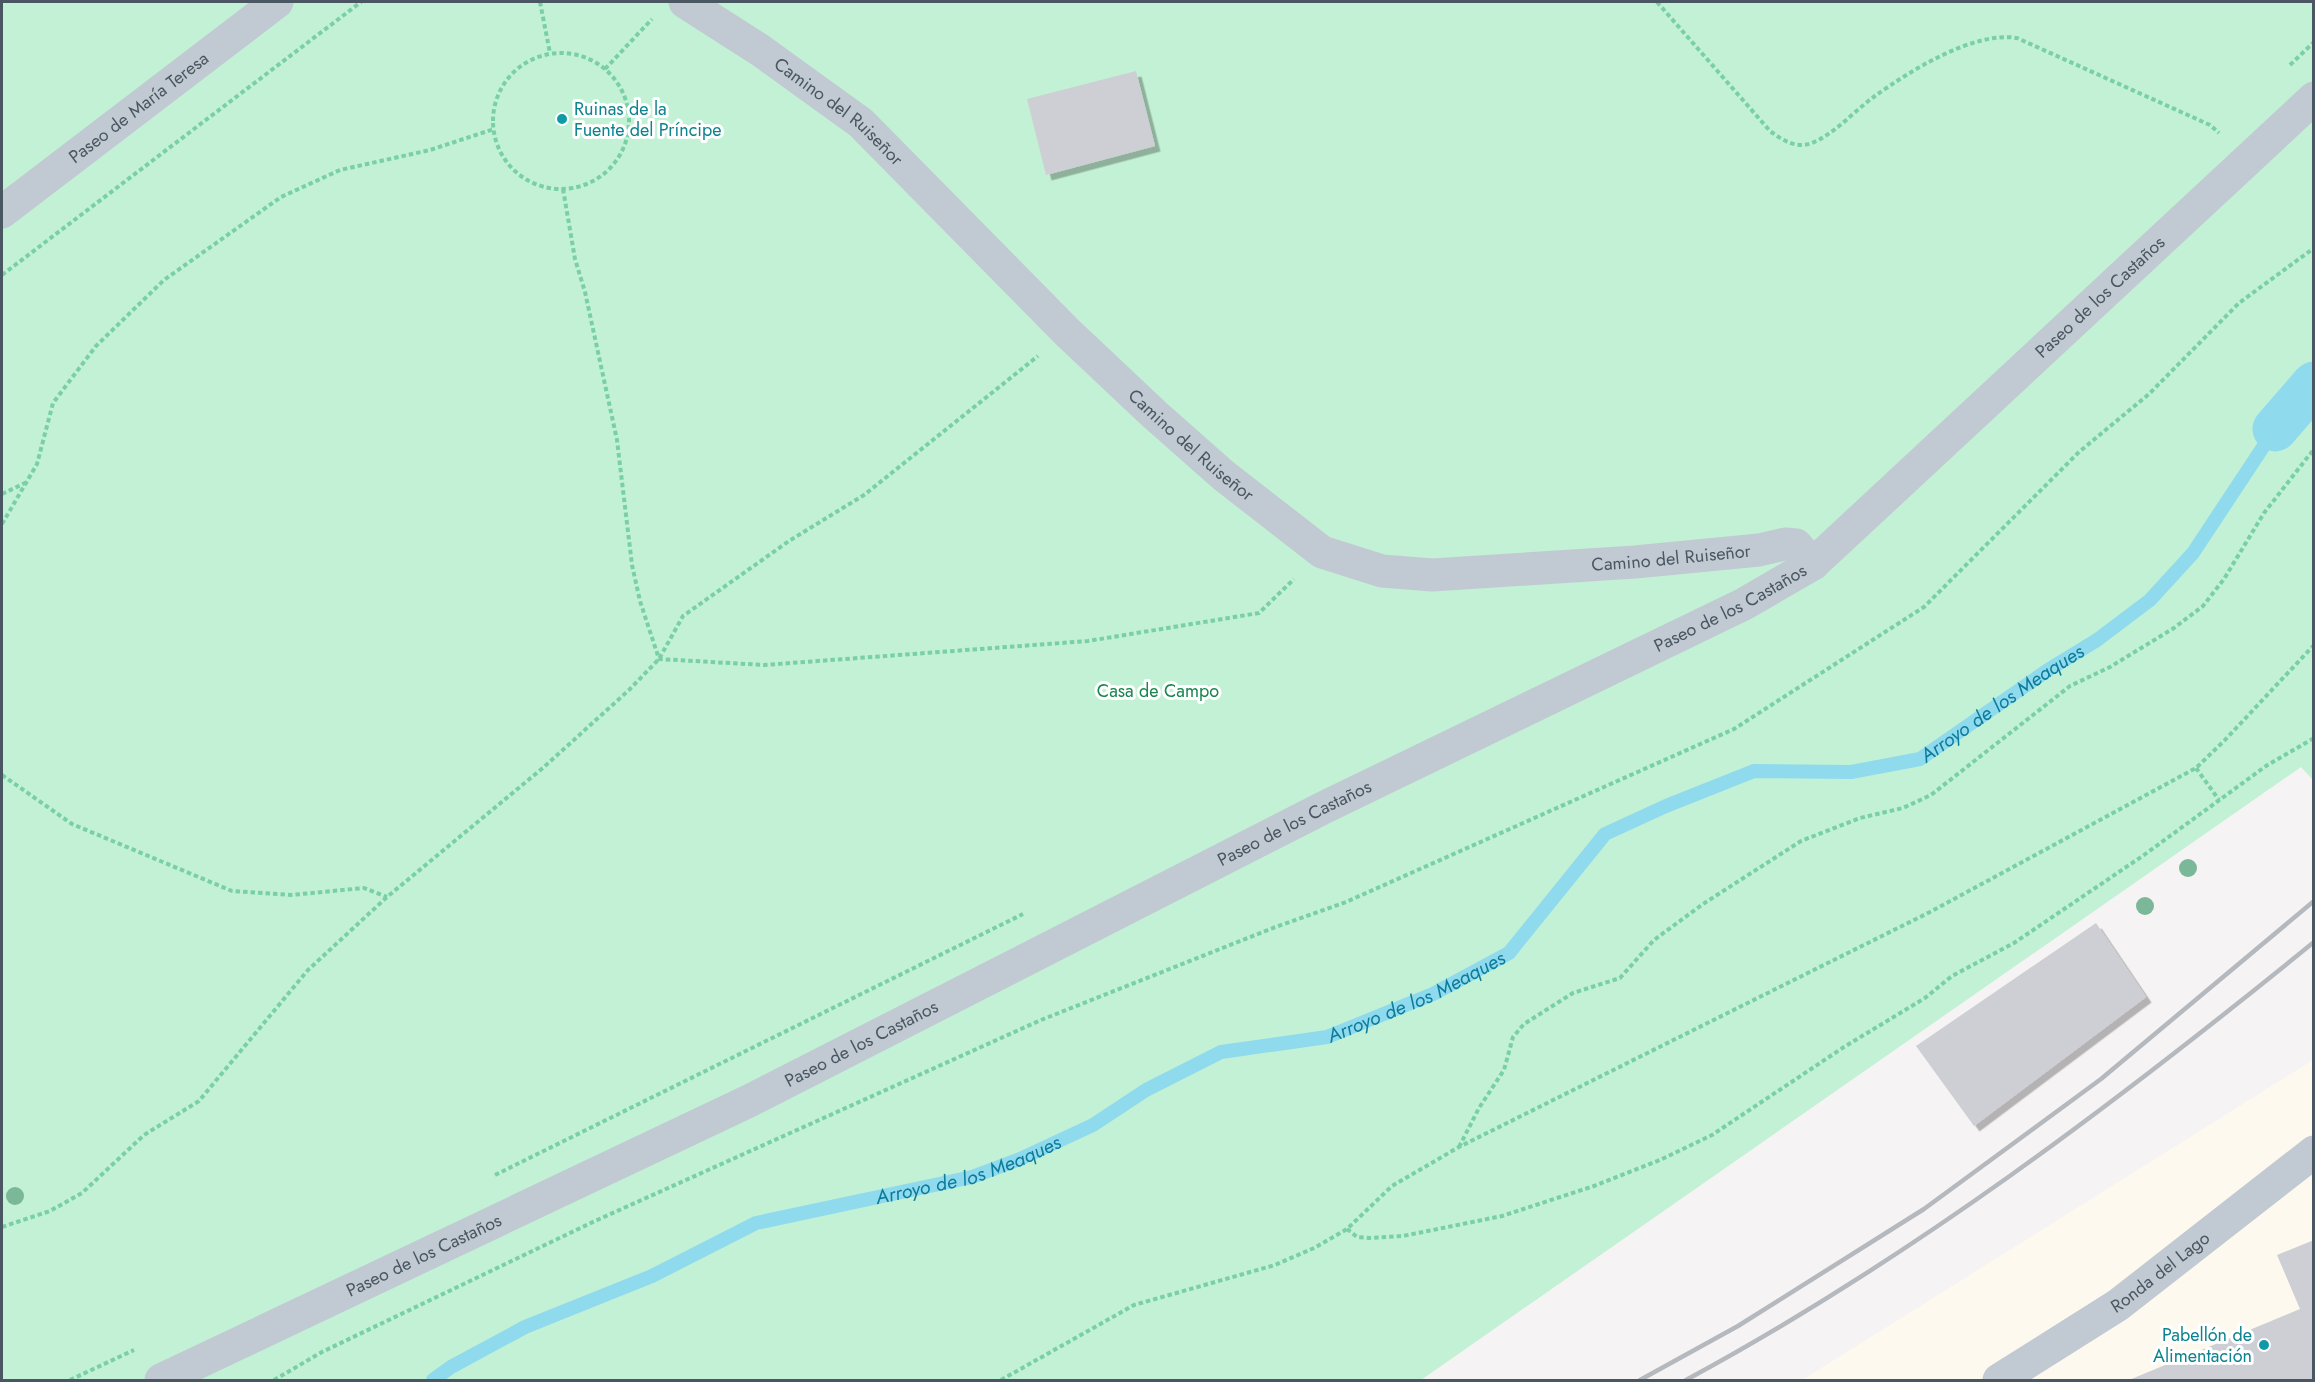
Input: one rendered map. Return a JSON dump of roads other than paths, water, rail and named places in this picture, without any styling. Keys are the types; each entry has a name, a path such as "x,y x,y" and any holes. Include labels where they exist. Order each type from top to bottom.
{"street":[{"name":"Paseo de María Teresa","path":"2,212 277,2"},
{"name":"Camino del Ruiseñor","path":"685,2 760,50 861,123 1067,332 1223,475 1322,552 1382,571 1432,575 1635,562 1759,550 1785,543 1796,545 1813,564"},
{"name":"Paseo de los Castaños","path":"160,1380 749,1101 1325,807 1744,604 1813,564 2313,98"},
{"name":"Ronda del Lago","path":"1999,1380 2118,1305 2313,1152"}],"waterway":[{"name":"Arroyo de los Meaques","path":"2275,429 2314,384"},
{"name":"Arroyo de los Meaques","path":"433,1380 451,1367 525,1327 652,1276 756,1223 972,1177 1020,1159 1093,1125 1146,1090 1221,1052 1327,1037 1433,994 1509,953 1605,834 1666,806 1754,771 1851,772 1920,759 2048,670 2097,640 2150,600 2193,553 2275,429"}],"railway":[{"path":"1640,1380 1738,1326 1924,1209 2101,1079 2314,901"},
{"path":"1686,1380 1851,1283 2010,1176 2164,1061 2314,942"}],"place":[{"name":"Ruinas de la Fuente del Príncipe","path":"562,119"},
{"name":"Pabellón de Alimentación","path":"2264,1345"}],"park label":[{"name":"Casa de Campo","path":"1158,691"}]}
